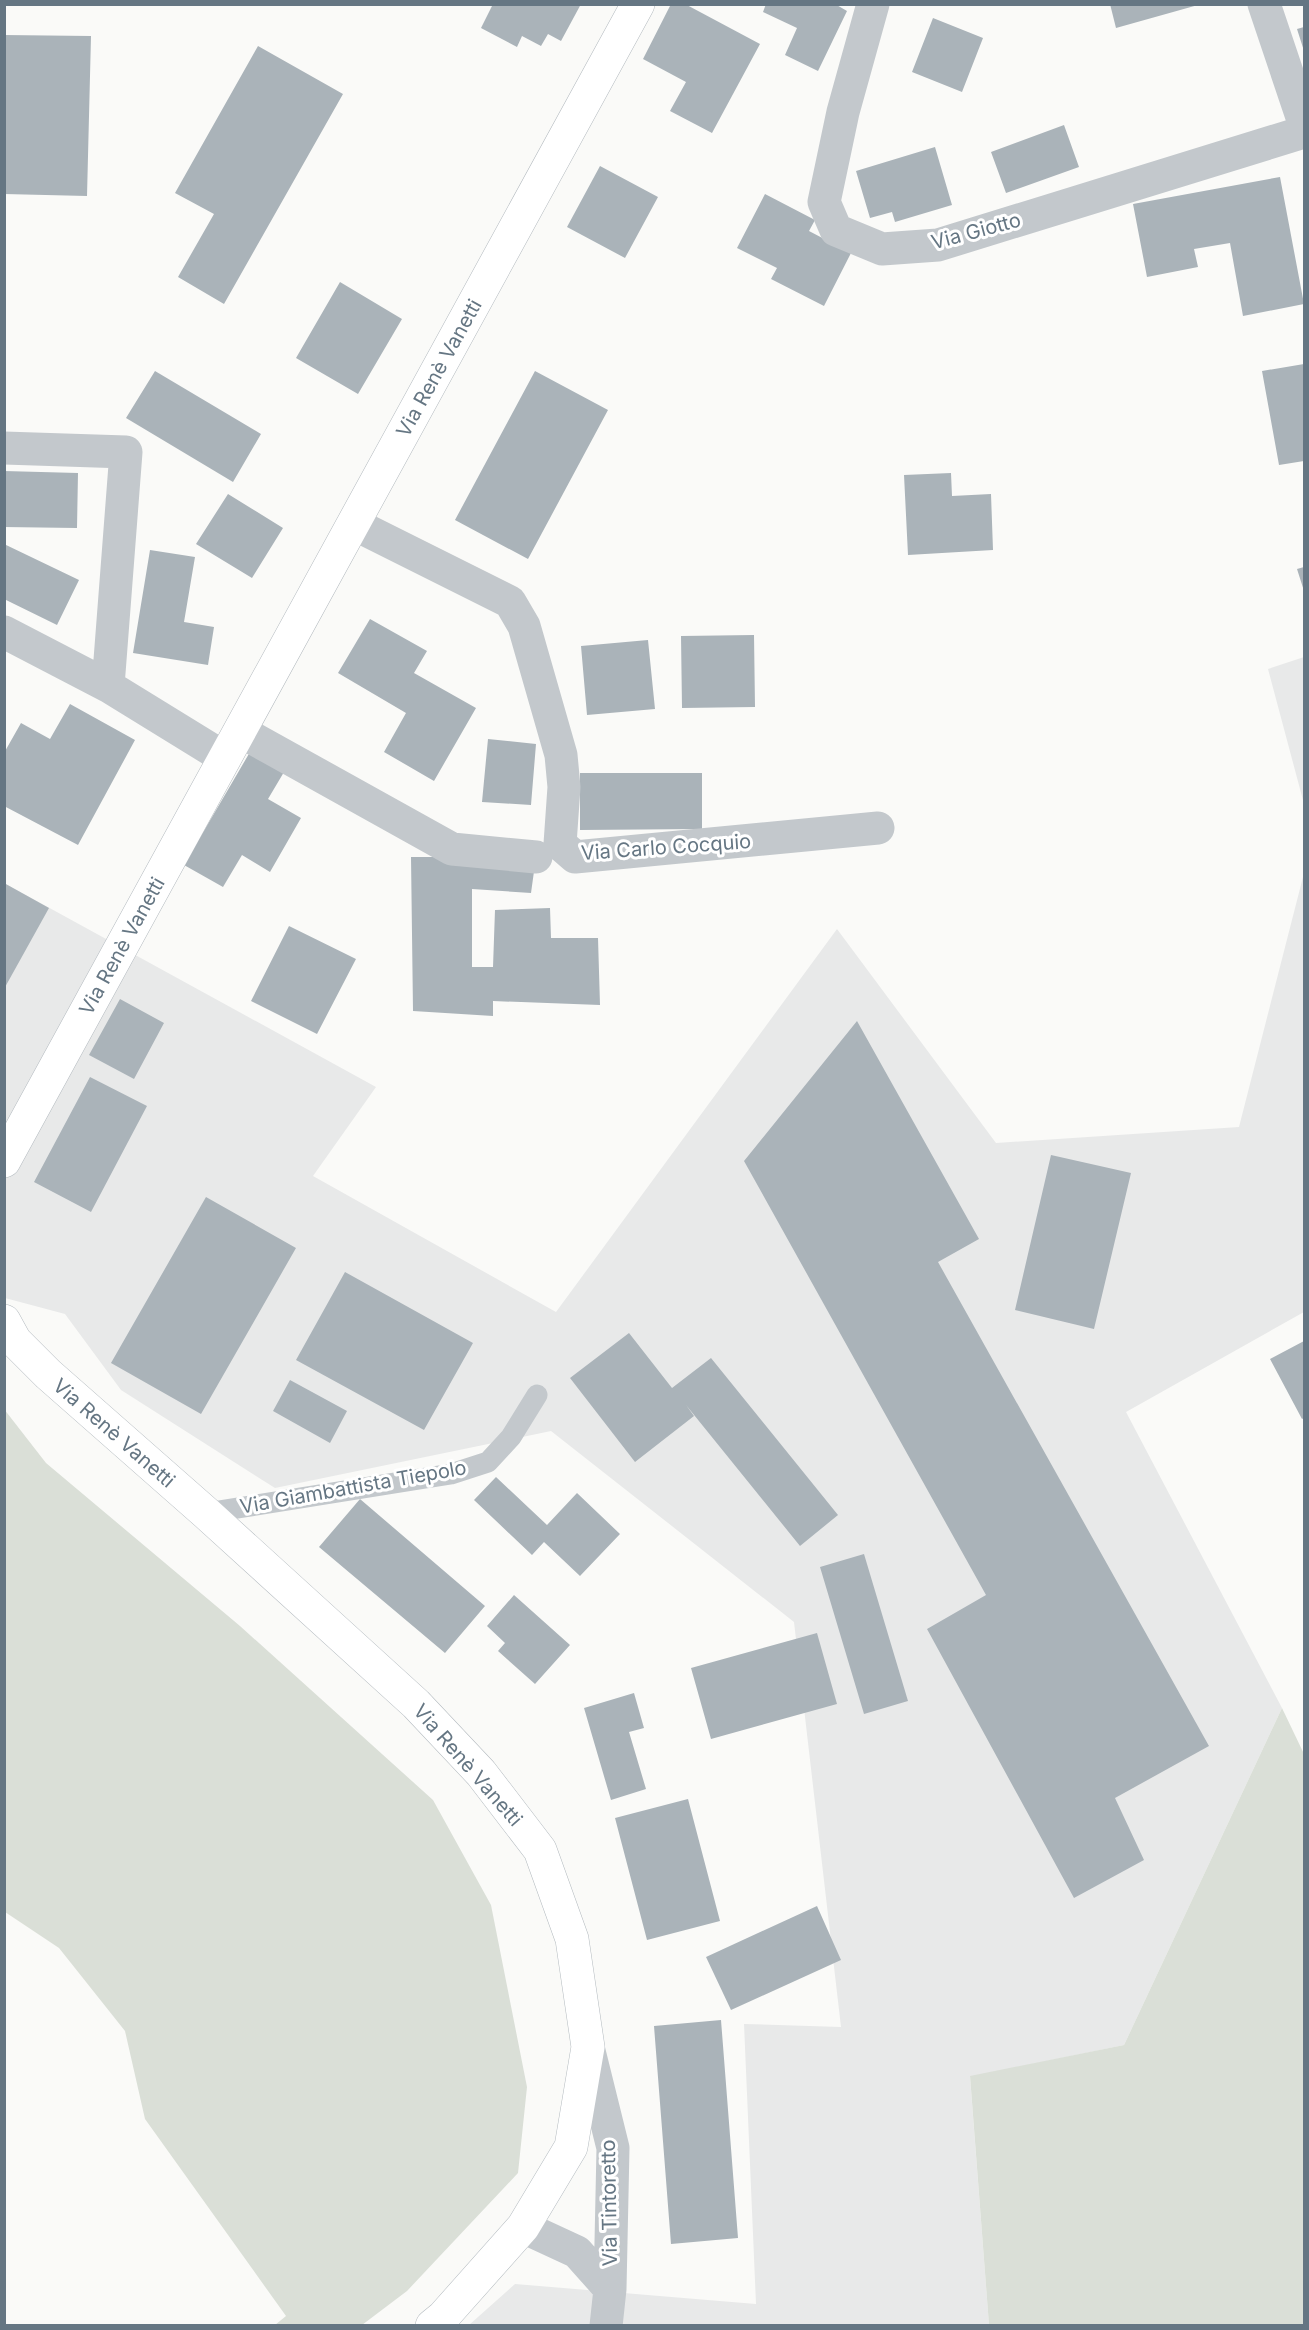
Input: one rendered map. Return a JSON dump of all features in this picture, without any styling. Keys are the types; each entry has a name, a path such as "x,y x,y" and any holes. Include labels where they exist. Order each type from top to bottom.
{"street":[{"name":"Via Renè Vanetti","path":"4,1161 638,4"},
{"name":"Via Giotto","path":"873,4 843,112 824,202 836,230 882,249 938,245 1305,132"},
{"path":"1264,4 1305,123"},
{"path":"4,448 126,452 108,686"},
{"name":"Via Carlo Cocquio","path":"354,524 510,602 524,626 561,755 564,787 560,844 575,857 878,828"},
{"path":"4,632 108,686 452,849 536,857"},
{"name":"Via Renè Vanetti","path":"4,1321 15,1341 48,1374 206,1513 416,1704 481,1773 540,1850 572,1939 588,2047 571,2147 523,2227 443,2317 432,2325"},
{"name":"Via Tintoretto","path":"588,2047 613,2148 610,2289 606,2325"},
{"name":"Via Tintoretto","path":"523,2227 577,2252 610,2289"}],"lane":[{"name":"Via Giambattista Tiepolo","path":"206,1513 451,1474 488,1462 511,1437 537,1395"}],"shaded area":[{"path":"1304,657 1304,804 1268,669"},
{"path":"1304,873 1304,1312 1126,1412 1282,1708 1124,2045 970,2077 989,2325 469,2325 515,2284 756,2304 744,2024 841,2027 794,1622 551,1431 275,1488 121,1390 65,1314 5,1298 4,883 376,1087 313,1176 556,1312 837,929 996,1143 1239,1127"},
{"path":"4,1409 46,1463 240,1626 433,1800 491,1905 527,2087 518,2173 407,2291 362,2325 275,2325 286,2316 145,2119 125,2031 59,1948 5,1912"},
{"path":"1282,1708 1304,1754 1304,2325 989,2325 970,2076 1124,2045"}],"building":[{"path":"493,4 581,4 561,41 548,34 541,46 522,36 517,47 481,28"},
{"path":"671,4 685,4 760,44 712,133 670,111 686,82 643,59"},
{"path":"766,4 835,4 847,11 818,71 785,55 797,28 763,12"},
{"path":"1110,4 1198,4 1198,5 1116,28"},
{"path":"933,18 983,38 962,92 912,72"},
{"path":"1304,27 1304,51 1297,29"},
{"path":"4,35 91,36 87,196 4,194"},
{"path":"258,46 343,94 224,304 178,277 214,214 175,193"},
{"path":"1064,125 1079,167 1006,193 991,152"},
{"path":"935,147 952,205 895,222 892,212 870,218 856,171"},
{"path":"600,166 658,197 625,258 567,227"},
{"path":"1280,177 1304,304 1243,316 1230,243 1194,249 1198,267 1147,277 1133,204"},
{"path":"765,194 815,220 809,231 851,253 824,306 771,279 777,268 737,248"},
{"path":"340,282 402,319 358,394 296,358"},
{"path":"1304,364 1304,461 1279,465 1262,371"},
{"path":"155,371 261,434 233,482 126,418"},
{"path":"535,371 608,410 528,559 455,520"},
{"path":"4,471 78,473 77,528 4,527"},
{"path":"951,473 952,496 991,494 993,550 908,555 904,475"},
{"path":"228,494 283,528 252,578 196,544"},
{"path":"4,544 79,580 57,625 4,599"},
{"path":"150,550 195,557 184,622 214,627 208,665 133,653"},
{"path":"1304,567 1304,591 1297,569"},
{"path":"370,619 427,651 414,673 476,708 434,781 384,752 406,713 338,673"},
{"path":"754,635 755,707 682,708 681,636"},
{"path":"648,640 655,709 587,715 581,646"},
{"path":"70,704 135,740 78,845 4,806 4,753 21,723 50,739"},
{"path":"488,739 536,744 531,805 482,802"},
{"path":"250,752 284,772 268,799 301,818 270,872 242,855 223,887 184,865"},
{"path":"580,773 702,773 702,829 580,830"},
{"path":"411,857 536,857 531,893 472,889 472,967 493,967 495,910 550,908 551,938 598,938 600,1005 493,1001 493,1016 413,1011"},
{"path":"4,883 49,908 4,989"},
{"path":"289,926 356,959 317,1034 251,1001"},
{"path":"120,999 164,1023 134,1079 89,1055"},
{"path":"857,1021 979,1239 938,1262 1209,1746 1115,1798 1144,1860 1074,1898 927,1629 986,1595 744,1161"},
{"path":"90,1077 147,1106 91,1212 34,1182"},
{"path":"1051,1155 1131,1173 1094,1329 1015,1310"},
{"path":"206,1197 296,1248 201,1414 111,1363"},
{"path":"345,1272 473,1343 424,1430 296,1360"},
{"path":"629,1333 672,1388 711,1358 838,1515 800,1546 686,1405 694,1416 635,1462 570,1378"},
{"path":"1304,1341 1304,1418 1302,1419 1270,1359"},
{"path":"290,1380 347,1411 330,1443 273,1411"},
{"path":"496,1477 547,1525 577,1493 620,1534 580,1576 544,1542 532,1555 474,1500"},
{"path":"360,1499 485,1606 445,1653 319,1547"},
{"path":"864,1554 908,1701 864,1714 820,1567"},
{"path":"514,1595 570,1645 535,1684 498,1651 505,1643 487,1626"},
{"path":"817,1633 837,1704 711,1739 691,1668"},
{"path":"634,1693 644,1728 629,1732 646,1789 611,1800 584,1708"},
{"path":"688,1799 720,1921 647,1940 615,1818"},
{"path":"817,1906 841,1960 731,2010 706,1957"},
{"path":"721,2020 738,2238 671,2244 654,2026"}]}
